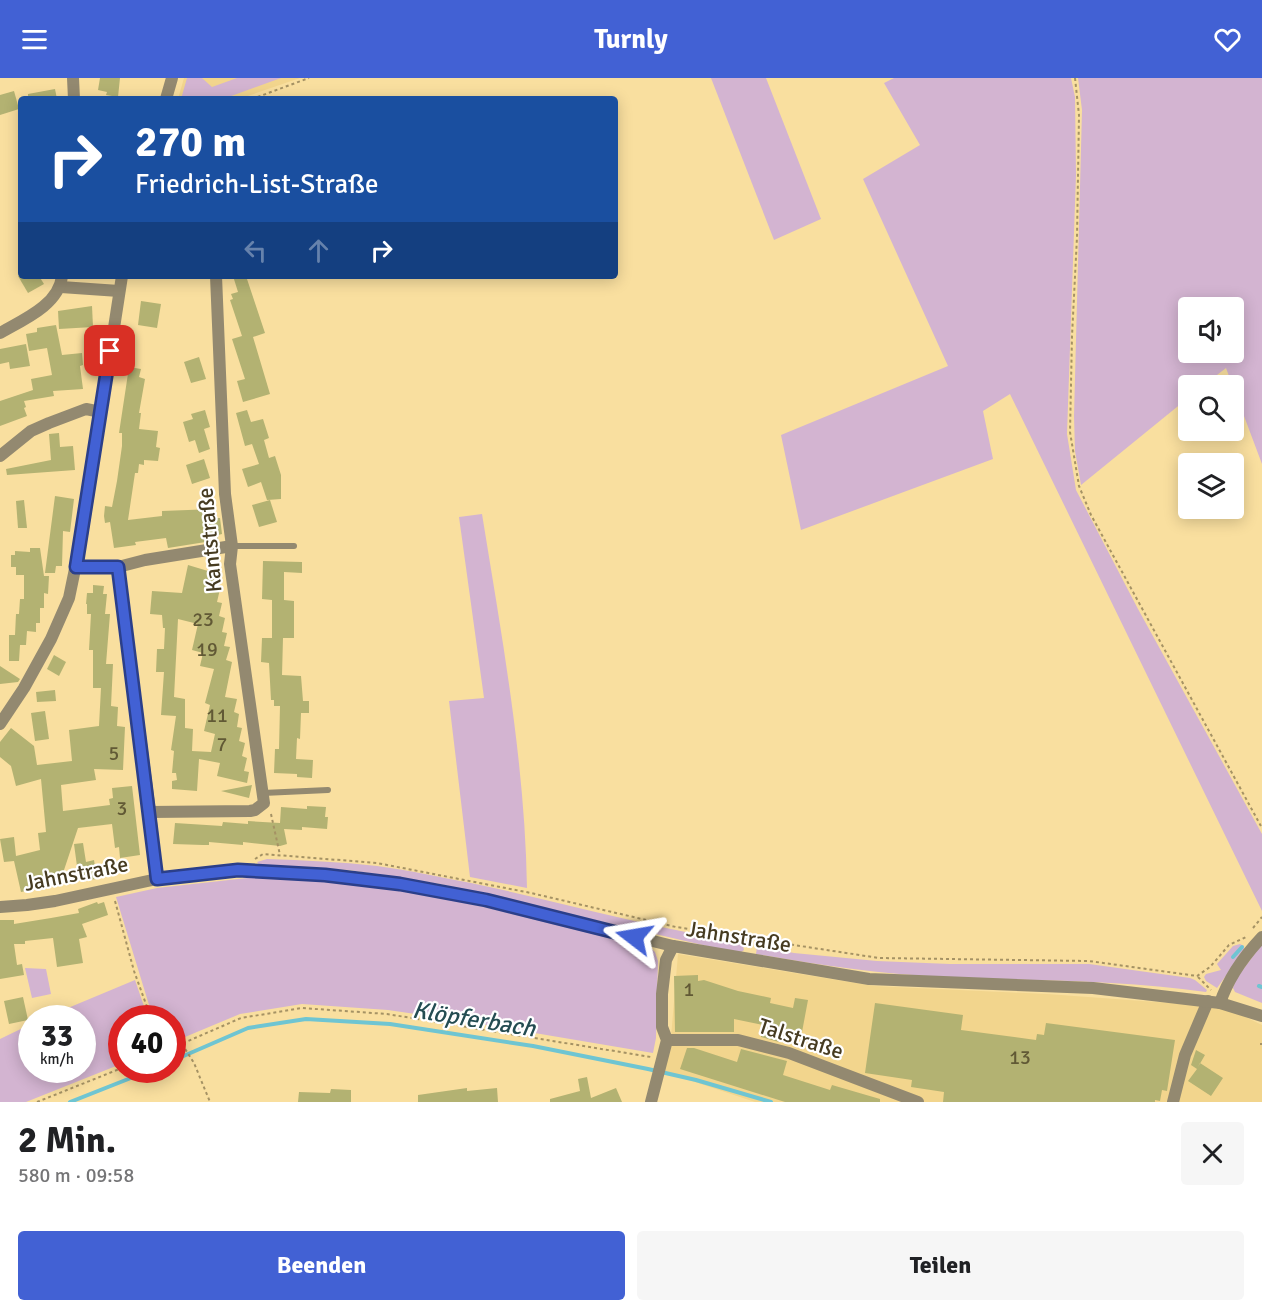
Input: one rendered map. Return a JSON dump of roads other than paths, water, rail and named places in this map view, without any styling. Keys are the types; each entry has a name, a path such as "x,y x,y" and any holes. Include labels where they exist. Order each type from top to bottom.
{"street":[{"path":"73,78 74,96"},
{"path":"167,96 172,78"},
{"path":"0,724 24,688 51,639 69,597 76,567 121,279"},
{"name":"Kantstraße","path":"216,279 225,494 232,546 231,576 264,798"},
{"path":"0,333 39,310 61,282 119,291"},
{"path":"0,456 31,431 49,423 86,409 101,412"},
{"path":"76,567 118,567 145,560 232,546"},
{"path":"118,567 157,879"},
{"path":"150,812 250,811 255,810 264,798"},
{"name":"Jahnstraße","path":"0,907 27,905 157,879 238,870 325,875 400,884 486,900 673,946 868,979 1093,988 1214,1002 1262,1016"},
{"path":"1173,1102 1185,1055 1214,1002 1262,937"},
{"path":"651,1102 667,1041 662,1027 662,994 666,960 673,946"},
{"name":"Talstraße","path":"667,1041 738,1040 852,1073 918,1102"}],"lane":[{"path":"232,546 294,546"},
{"path":"264,798 328,790"}],"waterway":[{"path":"1233,957 1242,947"},
{"name":"Klöpferbach","path":"186,1055 248,1028 306,1019 390,1024 533,1046 648,1069 696,1080 771,1102"},
{"name":"Klöpferbach","path":"70,1102 118,1083"}]}
